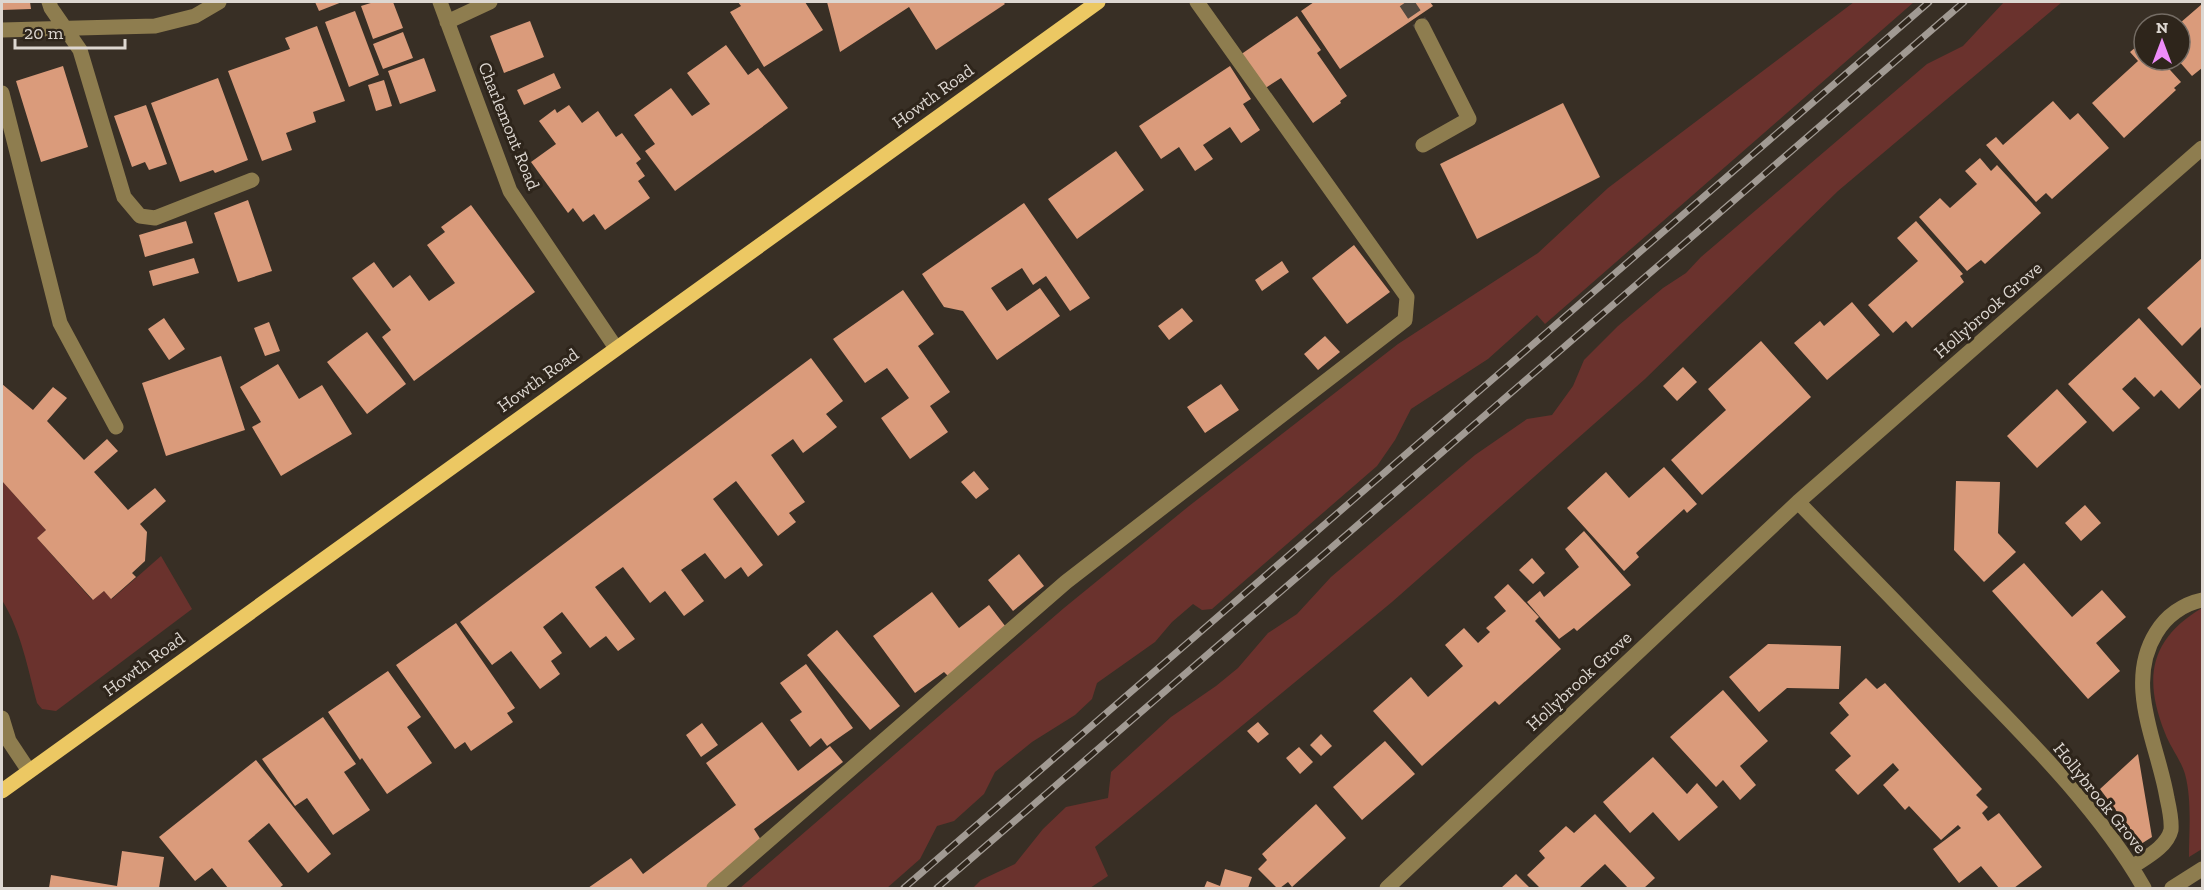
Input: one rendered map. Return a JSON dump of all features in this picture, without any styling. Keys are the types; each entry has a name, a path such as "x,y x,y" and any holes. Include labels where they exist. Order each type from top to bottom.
{"main road":[{"name":"Howth Road","path":"2,791 1098,2"}],"street":[{"path":"49,2 80,50 124,197 140,216 155,218 252,180"},
{"path":"2,30 155,26 195,16 219,2"},
{"name":"Charlemont Road","path":"440,2 510,191 616,348"},
{"path":"447,22 490,2"},
{"path":"714,888 1066,582 1405,320 1407,297 1197,2"},
{"path":"1422,26 1469,119 1423,145"},
{"path":"2,93 60,323 116,427"},
{"name":"Hollybrook Grove","path":"1387,888 1798,502 2202,147"},
{"name":"Hollybrook Grove","path":"1798,502 2021,732 2078,796 2132,867 2144,888"},
{"path":"2132,867 2163,845 2171,830 2164,778 2146,716 2142,674 2147,648 2162,623 2188,603 2202,600"},
{"path":"2,718 9,741 29,771"},
{"path":"2172,888 2202,869"}],"shaded area":[{"path":"1854,2 1914,2 1545,324 1537,315 1488,359 1411,409 1395,440 1377,466 1212,609 1202,610 1193,604 1172,622 1155,642 1097,683 1092,699 1075,715 1032,742 995,772 984,794 954,821 937,826 920,859 887,888 740,888 1064,608 1189,506 1398,344 1538,253 1608,188"},
{"path":"2004,2 2062,2 1838,191 1645,379 1392,602 1095,847 1108,876 1090,888 973,888 981,880 1015,864 1043,829 1066,807 1108,798 1111,772 1171,717 1238,668 1268,633 1297,614 1331,577 1475,455 1527,419 1552,415 1573,386 1584,360 1618,326 1663,288 1686,273 1701,257 1927,64 1963,46"},
{"path":"2,481 46,530 37,538 92,600 104,591 112,599 161,556 192,609 56,711 42,709 37,703 19,637 2,600"},
{"path":"2202,608 2202,849 2189,857 2190,815 2187,784 2183,769 2167,738 2158,713 2153,677 2162,647 2171,633"}],"building":[{"path":"2,2 30,2 31,9 2,10"},
{"path":"315,2 342,2 319,11"},
{"path":"374,2 393,2 403,28 373,39 361,6"},
{"path":"738,2 805,2 823,30 764,67 730,12 741,6"},
{"path":"827,2 1003,2 1005,4 936,50 909,7 840,52"},
{"path":"1314,2 1430,2 1433,6 1340,69 1301,11"},
{"path":"2202,4 2202,68 2192,76 2188,72 2192,72 2192,13"},
{"path":"355,11 379,75 349,87 325,22"},
{"path":"1297,16 1321,50 1317,53 1347,96 1313,123 1281,78 1264,89 1240,55"},
{"path":"530,21 544,57 504,73 490,36"},
{"path":"317,26 345,101 313,112 316,122 286,133 292,150 262,161 228,71 290,49 285,38"},
{"path":"403,32 413,58 383,69 373,44"},
{"path":"726,45 748,75 758,68 788,108 675,191 645,151 655,144 634,115 671,88 692,116 710,104 687,73"},
{"path":"424,58 436,91 400,104 388,71"},
{"path":"63,66 88,147 41,162 16,81"},
{"path":"1230,66 1251,99 1243,104 1260,130 1241,143 1230,127 1203,145 1213,159 1195,171 1179,147 1161,159 1139,126"},
{"path":"2132,66 2132,72 2172,72 2181,82 2174,88 2176,90 2124,138 2092,103"},
{"path":"554,73 561,88 524,105 517,90"},
{"path":"218,78 248,160 215,173 213,170 180,182 151,103"},
{"path":"384,80 392,106 376,111 368,85"},
{"path":"2053,101 2070,120 2078,113 2109,148 2052,199 2046,193 2036,202 1986,145 1996,137 2003,145"},
{"path":"1563,103 1600,177 1477,239 1440,164"},
{"path":"146,105 167,164 149,170 145,162 132,167 114,116"},
{"path":"569,105 582,123 598,111 616,137 622,133 641,159 636,163 645,176 638,181 650,198 605,230 594,214 583,222 573,208 568,213 531,162 556,144 539,121 555,109 557,113"},
{"path":"1116,151 1144,190 1077,239 1048,199"},
{"path":"1980,158 1991,171 1997,165 2041,213 1985,264 1981,260 1967,271 1919,217 1940,198 1950,208 1977,184 1965,171"},
{"path":"248,200 272,271 238,282 214,213"},
{"path":"1024,203 1090,298 1070,311 1046,276 1033,285 1022,268 991,288 1007,311 1040,288 1060,316 997,360 963,311 944,307 922,274"},
{"path":"471,205 535,292 414,381 382,337 391,330 352,278 374,262 393,288 410,275 429,301 455,283 427,245 445,232 441,227"},
{"path":"186,221 193,243 145,257 139,235"},
{"path":"1916,221 1963,274 1960,276 1964,282 1912,328 1906,321 1893,333 1868,305 1918,261 1897,238"},
{"path":"1354,245 1390,292 1347,324 1312,278"},
{"path":"194,258 199,273 153,286 149,271"},
{"path":"2202,258 2202,326 2182,346 2147,308"},
{"path":"1282,261 1289,272 1262,291 1255,280"},
{"path":"903,290 934,334 918,346 950,392 930,406 948,432 910,459 881,418 909,398 887,368 865,383 833,339"},
{"path":"1852,302 1880,335 1827,380 1794,343 1820,321 1824,326"},
{"path":"1182,308 1193,321 1169,340 1158,326"},
{"path":"164,318 185,349 169,360 148,329"},
{"path":"2139,318 2202,387 2179,409 2161,390 2154,397 2135,377 2122,389 2140,408 2113,432 2068,384"},
{"path":"269,322 280,351 265,356 254,328"},
{"path":"367,332 406,384 367,414 327,362"},
{"path":"1325,336 1340,352 1318,370 1304,354"},
{"path":"1761,341 1811,397 1702,495 1671,460 1726,410 1708,389"},
{"path":"221,356 245,430 166,456 142,383"},
{"path":"811,358 843,401 826,414 837,427 803,453 793,439 771,455 805,502 789,513 796,522 778,536 736,481 713,499 763,565 748,577 741,567 725,579 705,553 681,570 704,601 684,616 665,591 650,603 623,567 595,587 635,639 618,651 606,636 590,648 562,612 543,627 562,653 551,661 560,674 555,678 540,689 511,651 492,665 460,622"},
{"path":"278,364 299,399 322,385 352,434 281,476 252,427 261,422 240,387"},
{"path":"1683,367 1697,382 1677,401 1663,386"},
{"path":"2,384 33,410 53,387 67,398 47,421 84,460 107,439 118,451 94,472 128,510 155,488 166,501 140,524 147,532 145,561 132,573 136,577 111,599 104,591 93,600 37,538 46,530 2,481"},
{"path":"1221,384 1239,410 1205,433 1187,407"},
{"path":"2057,389 2087,422 2037,468 2007,436"},
{"path":"1664,467 1697,504 1687,513 1684,509 1636,553 1639,557 1624,571 1567,508 1606,472 1629,498"},
{"path":"974,471 989,489 976,499 961,482"},
{"path":"1956,481 2000,482 1998,533 2016,552 1984,582 1954,550"},
{"path":"2085,505 2101,523 2081,541 2065,523"},
{"path":"1584,531 1631,585 1577,631 1574,628 1559,639 1527,602 1540,591 1544,597 1579,567 1565,549"},
{"path":"1019,554 1044,586 1013,611 988,580"},
{"path":"1532,558 1545,573 1533,584 1519,570"},
{"path":"2024,563 2072,617 2102,590 2126,617 2096,643 2120,671 2088,699 1992,591"},
{"path":"1508,584 1539,617 1535,621 1561,649 1499,705 1495,701 1422,766 1373,711 1411,677 1428,697 1463,666 1445,645 1464,628 1478,643 1490,632 1486,628 1506,611 1494,597"},
{"path":"932,592 959,628 989,605 1009,631 948,676 944,672 915,693 873,636"},
{"path":"456,623 515,708 507,713 513,722 471,751 465,742 455,749 396,665"},
{"path":"837,630 900,706 870,730 807,655"},
{"path":"1768,644 1841,646 1839,689 1787,688 1759,712 1729,677"},
{"path":"806,664 853,728 827,746 821,738 810,747 790,720 802,712 780,683"},
{"path":"388,671 421,717 407,727 432,763 387,794 362,758 360,760 328,712"},
{"path":"1866,678 1877,689 1885,683 1982,789 1976,795 1988,807 1982,813 1988,821 1999,813 2042,867 2014,888 1999,888 1981,866 1959,883 1933,849 1961,828 1958,825 1941,840 1909,806 1905,810 1883,785 1899,770 1893,763 1858,795 1835,770 1851,756 1830,733 1849,715 1839,703"},
{"path":"1723,690 1768,741 1740,766 1756,785 1740,800 1723,780 1716,787 1670,737"},
{"path":"323,717 356,764 344,772 370,810 333,835 307,798 295,806 262,759"},
{"path":"762,722 798,771 830,746 843,762 754,829 761,840 708,888 588,888 631,858 643,874 736,805 706,763"},
{"path":"1258,722 1269,734 1258,743 1247,731"},
{"path":"702,723 718,745 701,757 686,735"},
{"path":"1321,734 1332,746 1321,756 1310,745"},
{"path":"1385,741 1415,774 1362,820 1333,787"},
{"path":"1299,747 1313,762 1300,774 1286,758"},
{"path":"2138,754 2152,837 2141,844 2100,789"},
{"path":"1653,757 1687,794 1697,783 1718,807 1679,841 1653,812 1630,833 1603,802"},
{"path":"256,760 331,854 308,873 269,823 248,841 283,885 279,888 228,888 212,868 195,881 159,837"},
{"path":"1316,804 1346,838 1292,887 1288,882 1277,888 1258,869 1267,860 1262,854"},
{"path":"1595,814 1655,878 1644,888 1628,888 1605,864 1579,888 1540,888 1527,875 1545,858 1539,851 1566,826 1574,833"},
{"path":"122,851 164,857 159,888 49,888 51,875 117,886"},
{"path":"1225,869 1252,877 1248,888 1204,888 1207,881 1220,886"},
{"path":"1516,874 1530,888 1501,888"}],"tunnel":[{"path":"1406,2 1422,26"}],"railway":[{"path":"904,888 1929,2"},
{"path":"937,888 1964,2"}]}
